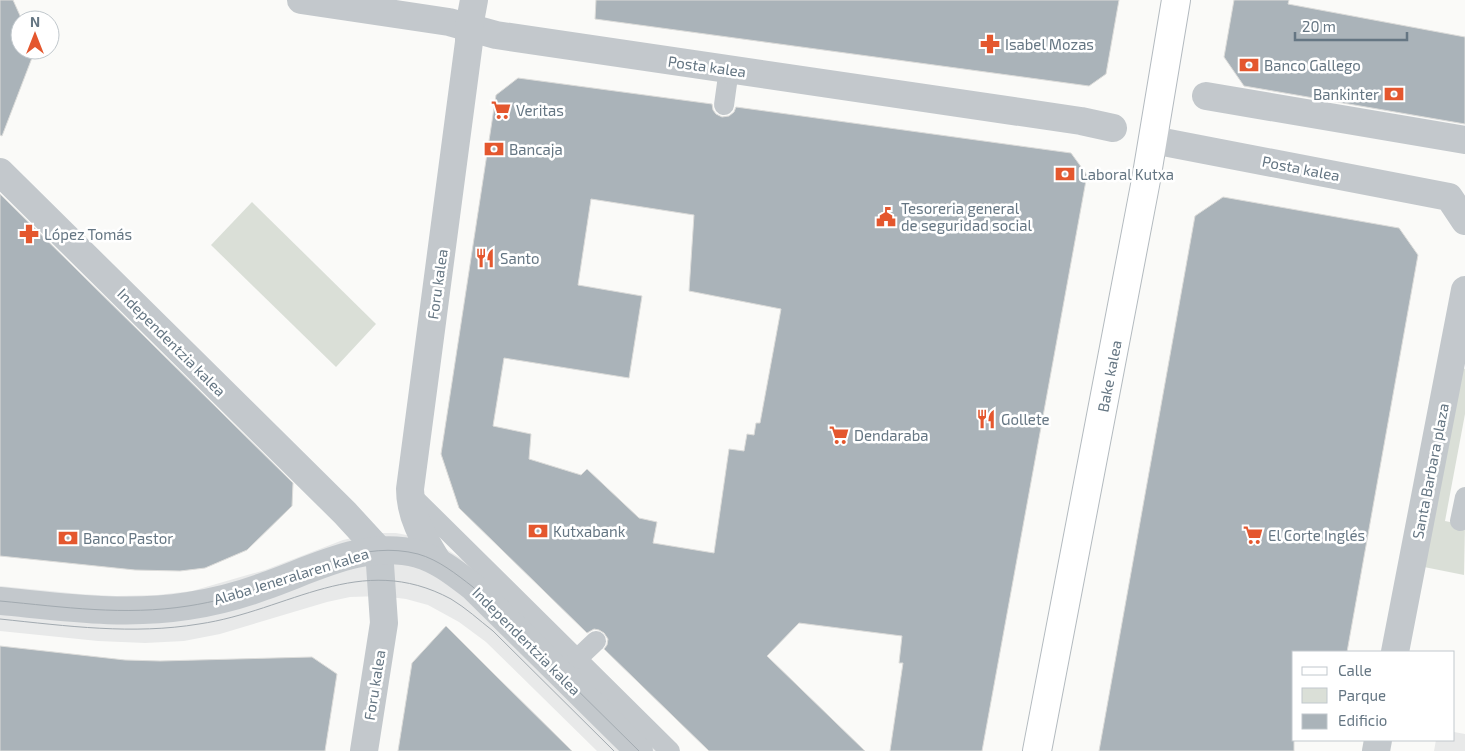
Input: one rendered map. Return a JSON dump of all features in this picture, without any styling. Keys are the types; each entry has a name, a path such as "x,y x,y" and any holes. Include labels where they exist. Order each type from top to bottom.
{"main road":[{"name":"Bake kalea","path":"1037,751 1153,140 1176,0"}],"street":[{"name":"Posta kalea","path":"301,0 449,22 496,35 1071,120 1113,128"},
{"name":"Foru kalea","path":"438,562 411,510 410,494 474,0"},
{"path":"1206,96 1465,140"},
{"name":"Posta kalea","path":"1153,140 1457,200"},
{"name":"Independentzia kalea","path":"0,172 345,513 391,550 419,555 438,562 473,587 639,751"},
{"path":"1457,200 1465,221"},
{"name":"Santa Barbara plaza","path":"1396,651 1465,290"},
{"name":"Foru kalea","path":"364,751 384,623 391,550"},
{"name":"Alaba Jeneralaren kalea","path":"0,601 106,611 138,611 190,606 242,594 344,558 391,550"}],"lane":[{"path":"724,105 729,69"},
{"path":"410,494 670,751"},
{"path":"1460,521 1465,497"},
{"path":"577,659 596,641"}],"shaded area":[{"path":"382,533 396,533 417,537 440,545 471,565 660,751 597,751 486,642 459,622 428,605 406,599 382,596 350,597 220,634 184,641 145,643 98,641 0,631 0,586 116,596 157,595 192,591 265,570 343,540"},
{"path":"1455,732 1465,734 1465,751 1434,751 1436,741 1455,741"}],"green space":[{"path":"252,202 376,324 336,367 211,245"},
{"path":"1463,368 1465,369 1465,414 1445,521 1465,525 1464,575 1424,567"}],"building":[{"path":"0,0 13,0 18,10 10,10 10,60 31,60 2,136 0,135"},
{"path":"596,0 1119,0 1106,74 1089,86 595,19"},
{"path":"1234,0 1289,0 1288,4 1465,37 1465,124 1244,86 1224,57"},
{"path":"518,78 712,104 716,114 722,117 729,116 736,107 1071,153 1087,175 982,751 890,751 903,663 899,663 902,636 799,623 767,656 865,751 709,751 604,649 608,639 604,633 594,629 587,633 459,508 441,454 496,95","holes":["591,199 694,215 689,291 781,309 760,423 756,423 754,435 747,434 744,451 729,449 714,553 653,543 657,522 639,518 587,469 581,475 529,459 531,434 493,426 504,358 629,378 642,296 578,285"]},
{"path":"0,194 293,483 292,506 247,550 205,568 180,571 135,570 0,556"},
{"name":"El Corte Inglés","path":"1223,197 1399,228 1418,255 1347,651 1292,651 1292,741 1294,741 1294,751 1099,751 1195,216"},
{"path":"446,626 572,751 398,751 412,663"},
{"path":"0,646 125,660 160,661 312,657 337,674 325,751 0,751"}],"tram line":[{"path":"0,601 94,610 164,609 237,595 359,553 398,551 418,554 454,572 473,587 639,751"},
{"path":"0,619 100,628 149,629 174,627 232,617 325,588 355,582 386,580 418,585 451,599 493,631 614,751"}],"place":[{"name":"Isabel Mozas","path":"990,44"},
{"name":"Banco Gallego","path":"1249,65"},
{"name":"Bankinter","path":"1394,94"},
{"name":"Veritas","path":"501,110"},
{"name":"Bancaja","path":"494,149"},
{"name":"Laboral Kutxa","path":"1065,174"},
{"name":"Tesoreria general de seguridad social","path":"886,217"},
{"name":"López Tomás","path":"29,234"},
{"name":"Santo","path":"485,258"},
{"name":"Gollete","path":"986,419"},
{"name":"Dendaraba","path":"839,435"},
{"name":"Kutxabank","path":"538,531"},
{"name":"El Corte Inglés","path":"1253,535"},
{"name":"Banco Pastor","path":"68,538"}]}
